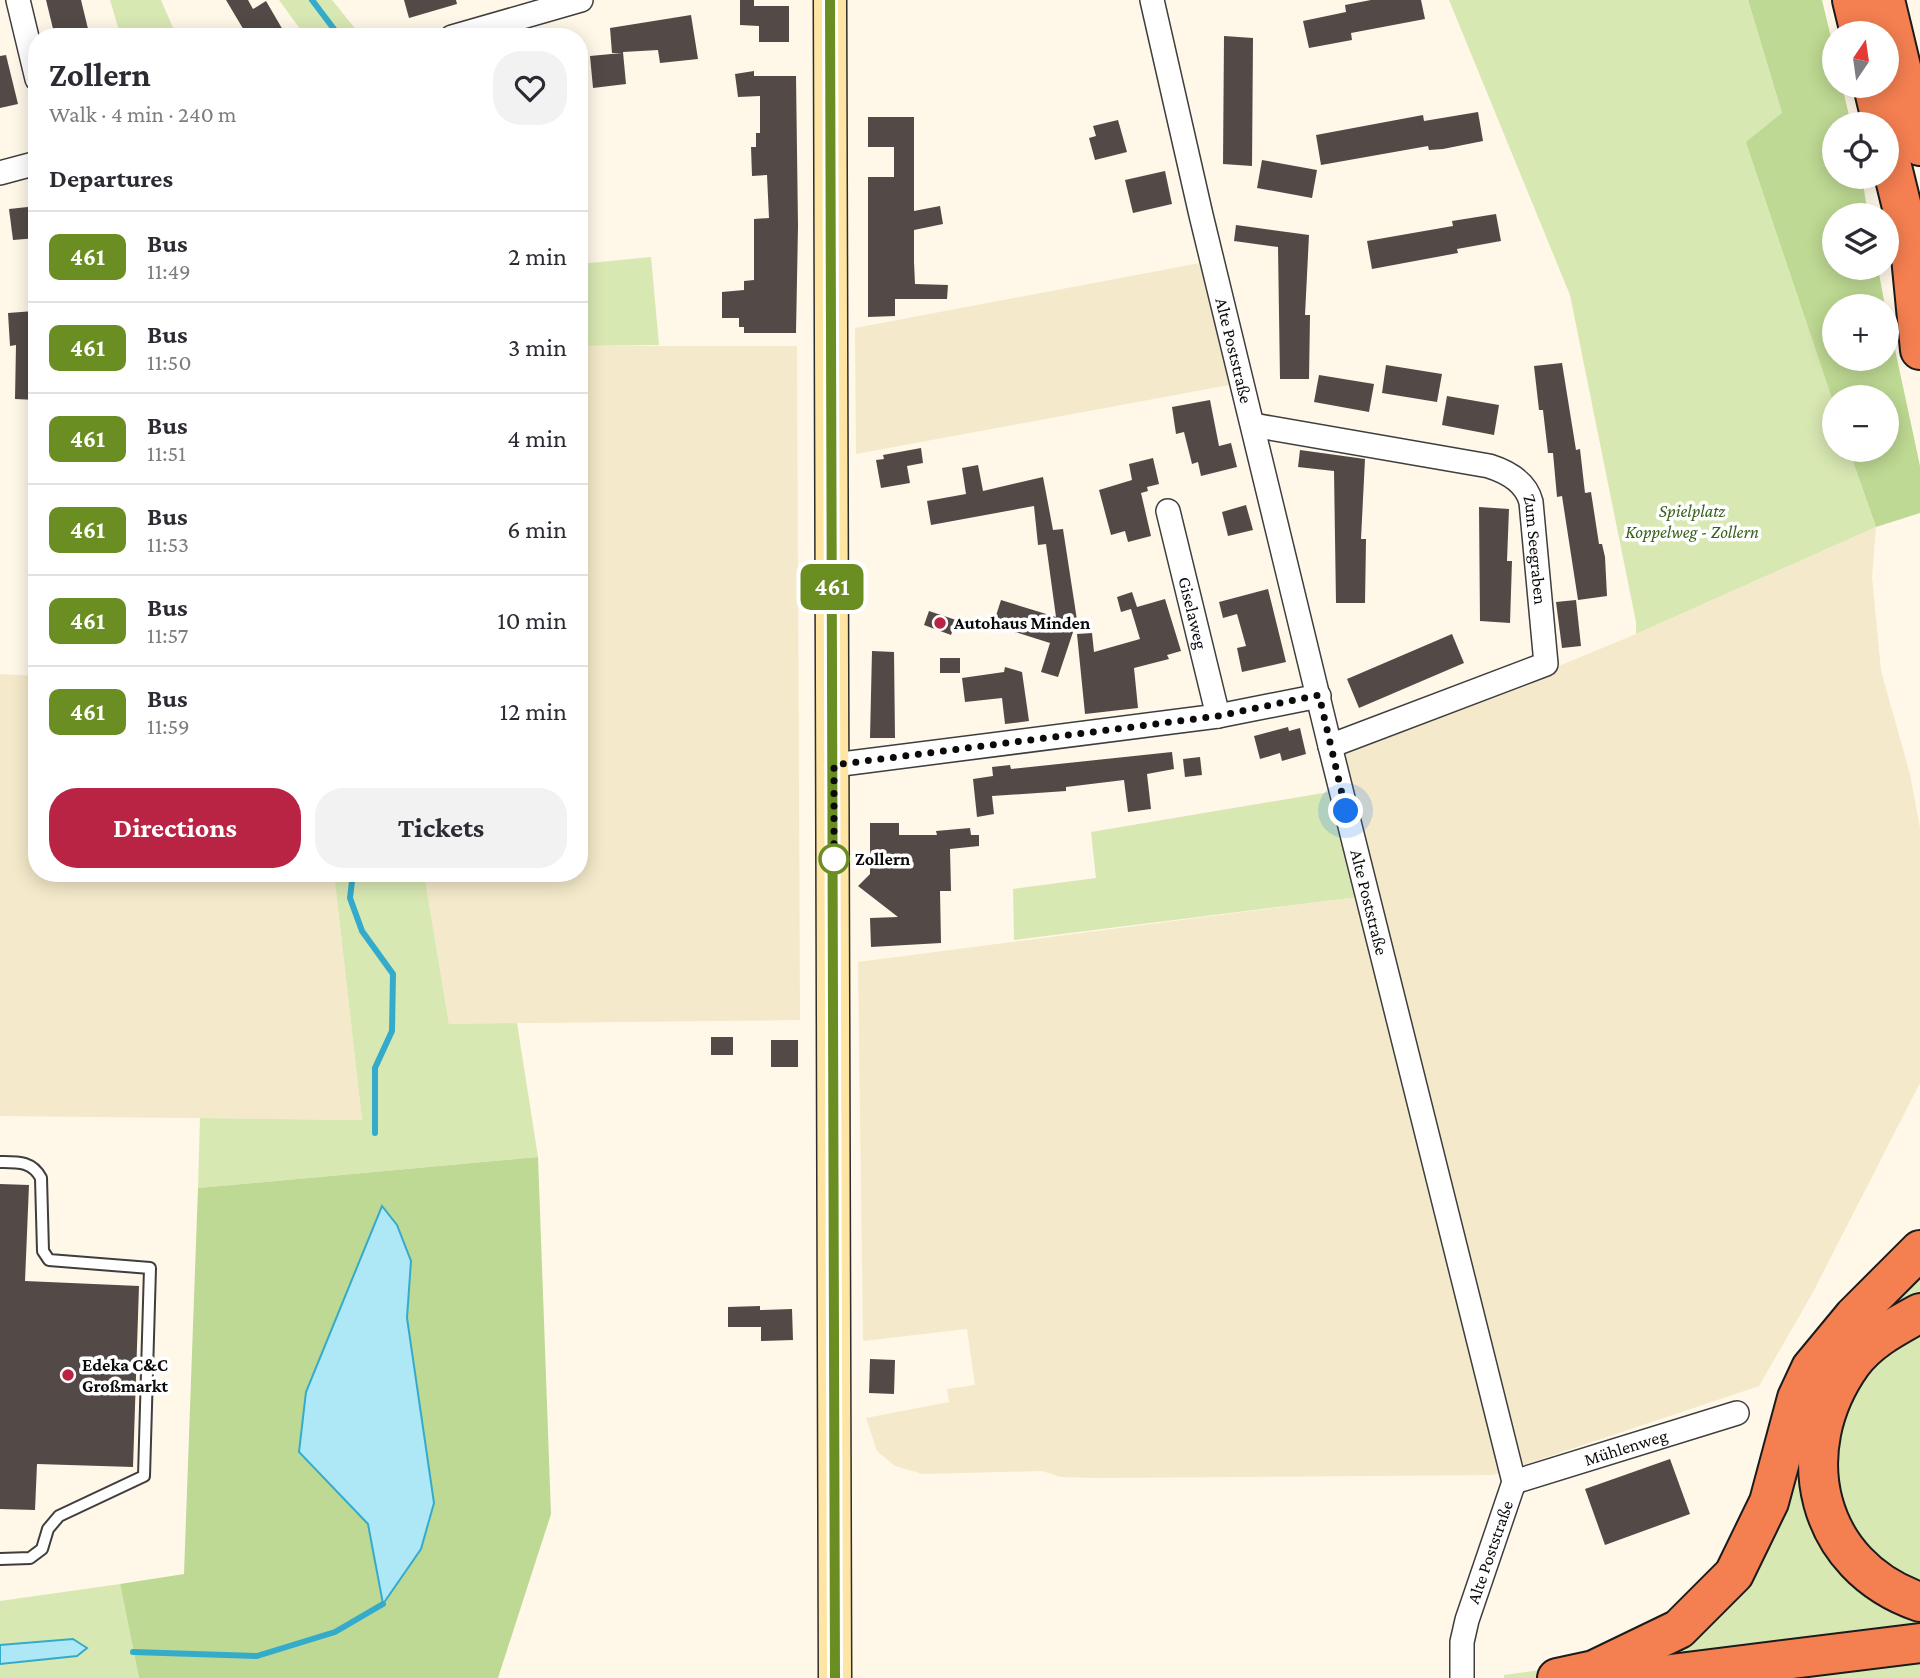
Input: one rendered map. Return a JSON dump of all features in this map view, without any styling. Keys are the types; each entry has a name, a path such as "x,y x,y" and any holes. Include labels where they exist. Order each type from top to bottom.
{"highway":[{"path":"1852,0 1857,21"},
{"path":"1885,0 1920,146"},
{"path":"1897,189 1920,281"},
{"path":"1909,237 1920,350"},
{"path":"1557,1678 1594,1670 1679,1629 1734,1574 1769,1502 1797,1398 1811,1368 1854,1316 1920,1250"},
{"path":"1920,1314 1882,1334 1853,1362 1830,1401 1817,1452 1819,1484 1832,1526 1842,1546 1876,1582 1920,1602"},
{"path":"1639,1678 1920,1643"},
{"path":"1815,1678 1920,1665"}],"main road":[{"path":"830,0 835,1678"}],"street":[{"path":"18,0 28,42"},
{"path":"483,28 581,0"},
{"name":"Alte Poststraße","path":"1152,0 1330,746 1514,1482 1467,1620 1462,1642 1462,1678"},
{"path":"0,173 28,165"},
{"name":"Zum Seegraben","path":"1253,425 1489,466 1516,479 1525,488 1531,502 1546,664 1330,746"},
{"name":"Giselaweg","path":"1168,511 1218,716"},
{"path":"834,765 1218,716 1319,695"},
{"name":"Mühlenweg","path":"1514,1482 1737,1413"}],"lane":[{"path":"0,1161 23,1162 36,1168 41,1178 43,1251 49,1260 150,1268 144,1476 59,1516 48,1529 41,1549 30,1558 0,1559"}],"shaded area":[{"path":"1200,263 1229,385 856,454 855,328"},
{"path":"588,346 797,346 800,1020 449,1024 425,882 588,882"},
{"path":"1876,527 1872,577 1881,671 1910,774 1920,828 1920,1083 1812,1294 1759,1386 1493,1475 1097,1478 1061,1477 1042,1471 923,1474 895,1466 877,1451 866,1418 949,1402 947,1389 975,1385 967,1329 863,1341 858,962 1359,897 1340,757 1636,634"},
{"path":"0,674 28,676 28,882 335,882 362,1120 0,1116"}],"green space":[{"path":"110,0 161,0 173,28 118,28"},
{"path":"279,0 332,0 355,28 299,28"},
{"name":"Spielplatz Koppelweg - Zollern","path":"1449,0 1748,0 1782,113 1822,337 1822,371 1828,371 1831,385 1822,385 1822,462 1853,462 1876,527 1636,634 1636,622 1570,295"},
{"path":"1748,0 1822,0 1827,21 1822,21 1822,98 1845,98 1848,112 1822,112 1822,189 1864,189 1866,203 1822,203 1822,280 1880,280 1883,294 1822,294 1822,368 1746,142 1782,113"},
{"path":"651,257 659,345 588,346 588,263"},
{"path":"1899,368 1920,466 1920,513 1876,527 1853,462 1899,462 1899,385 1828,385 1823,371 1899,371"},
{"path":"1329,792 1359,897 1014,940 1013,889 1096,878 1091,832"},
{"path":"335,882 425,882 449,1024 517,1023 538,1157 198,1188 200,1118 362,1120"},
{"path":"538,1157 551,1514 498,1678 139,1678 120,1584 184,1574 198,1188","holes":["411,1261 407,1318 420,1418 382,1603 368,1524"]},
{"path":"1920,1228 1920,1678 1504,1678 1504,1675 1549,1669 1667,1620 1727,1558"},
{"path":"120,1584 139,1678 0,1678 0,1601"}],"water":[{"path":"382,1206 397,1225 411,1261 407,1318 434,1503 421,1549 383,1604 368,1524 299,1452 306,1392"},
{"path":"73,1639 87,1648 77,1656 0,1664 0,1645"}],"building":[{"path":"46,0 81,0 88,28 53,28"},
{"path":"226,0 248,0 253,9 266,1 282,28 243,28"},
{"path":"404,0 456,0 457,4 409,18"},
{"path":"740,0 754,0 754,6 789,6 789,42 759,42 759,26 740,25"},
{"path":"1371,0 1421,0 1425,19 1351,33 1352,40 1309,48 1303,21 1346,12 1345,5"},
{"path":"691,15 698,59 660,63 658,50 623,52 626,84 593,88 590,56 622,53 612,53 610,28"},
{"path":"1224,36 1253,38 1252,166 1223,164"},
{"path":"6,55 18,104 0,108 0,56"},
{"path":"754,71 754,76 796,76 796,333 744,333 744,327 739,327 739,318 722,318 722,292 744,290 744,281 754,280 754,219 769,218 767,175 752,176 751,147 756,147 756,133 760,133 760,96 738,97 735,74"},
{"path":"1478,112 1483,141 1443,149 1429,150 1428,146 1321,165 1316,135 1423,115 1424,121"},
{"path":"868,117 914,117 914,211 940,206 943,224 914,230 915,284 948,285 947,299 895,299 895,316 868,317 868,177 894,177 894,147 868,147"},
{"path":"1118,120 1127,152 1095,160 1089,138 1096,136 1093,126"},
{"path":"1262,160 1317,170 1312,198 1257,188"},
{"path":"1165,171 1172,204 1133,213 1125,180"},
{"path":"28,207 28,239 13,240 9,209"},
{"path":"1496,214 1501,241 1457,249 1458,253 1372,269 1367,241 1453,226 1452,221"},
{"path":"1236,225 1309,235 1305,315 1310,315 1309,379 1280,379 1278,247 1234,241"},
{"path":"28,311 28,400 15,399 16,345 10,346 8,313"},
{"path":"1562,363 1576,450 1580,449 1585,493 1591,492 1599,544 1602,544 1605,557 1607,596 1578,600 1562,496 1557,497 1553,453 1548,453 1534,366"},
{"path":"1386,365 1442,374 1437,402 1382,393"},
{"path":"1319,375 1374,384 1369,412 1314,402"},
{"path":"1447,396 1499,405 1494,435 1442,425"},
{"path":"1210,400 1219,446 1231,443 1237,467 1201,476 1198,462 1192,464 1184,432 1176,434 1172,407"},
{"path":"921,448 923,463 907,466 910,483 881,488 876,460 884,459 883,455"},
{"path":"1300,450 1365,459 1361,539 1366,539 1365,603 1336,603 1334,471 1298,467"},
{"path":"1153,458 1159,484 1147,487 1148,491 1141,493 1151,536 1128,542 1125,531 1111,535 1099,490 1132,480 1129,464"},
{"path":"978,465 983,491 1043,477 1053,530 1063,529 1077,620 1058,677 1041,672 1050,643 993,625 1001,600 1056,617 1046,544 1038,545 1034,506 931,525 927,501 966,494 962,468"},
{"path":"1246,505 1253,530 1228,536 1222,512"},
{"path":"1479,507 1509,509 1507,561 1512,561 1510,623 1480,621"},
{"path":"1268,589 1286,662 1242,672 1237,648 1246,646 1237,614 1223,618 1219,602"},
{"path":"1132,592 1137,607 1165,599 1181,651 1167,655 1169,659 1134,668 1138,708 1085,714 1077,634 1092,633 1094,652 1140,639 1131,609 1121,612 1117,597"},
{"path":"1576,600 1581,646 1562,648 1556,602"},
{"name":"Autohaus Minden","path":"929,611 956,620 951,635 924,625"},
{"path":"1452,634 1464,663 1359,708 1347,679"},
{"path":"872,651 894,652 895,738 870,738"},
{"path":"940,658 960,658 960,673 940,673"},
{"path":"1005,667 1022,672 1029,721 1005,724 1002,698 965,702 962,678 1004,672"},
{"path":"1288,727 1289,731 1300,728 1306,754 1282,761 1280,753 1260,759 1254,736"},
{"path":"1172,752 1174,769 1147,774 1151,809 1128,812 1124,780 1066,787 1066,791 992,796 994,814 977,817 973,779 993,776 992,767 1010,765 1011,769"},
{"path":"1200,757 1202,775 1185,777 1183,759"},
{"path":"870,823 899,823 899,835 937,835 936,831 970,828 971,835 979,835 979,846 950,849 951,891 940,891 941,943 871,947 870,918 898,917 858,886 870,874"},
{"path":"711,1037 733,1037 733,1055 711,1055"},
{"path":"771,1040 798,1040 798,1067 771,1067"},
{"name":"Edeka C&C Großmarkt","path":"0,1184 29,1185 25,1281 139,1286 133,1467 37,1464 35,1510 0,1509"},
{"path":"760,1306 760,1310 792,1309 793,1340 761,1341 761,1327 728,1327 728,1307"},
{"path":"870,1359 895,1360 894,1394 869,1393"},
{"path":"1670,1459 1690,1514 1605,1545 1585,1489"}],"waterway":[{"path":"312,0 333,28"},
{"path":"352,882 350,898 362,931 393,974 392,1031 375,1068 375,1133"},
{"path":"133,1652 257,1656 335,1632 383,1604"}],"bus line":[{"name":"461","path":"830,0 835,1678"}],"place":[{"name":"Autohaus Minden","path":"940,623"},
{"name":"Zollern","path":"834,859"},
{"name":"Edeka C&C Großmarkt","path":"68,1375"}],"route":[{"path":"834,859 834,864 834,765 1218,716 1319,695 1346,811"}]}
